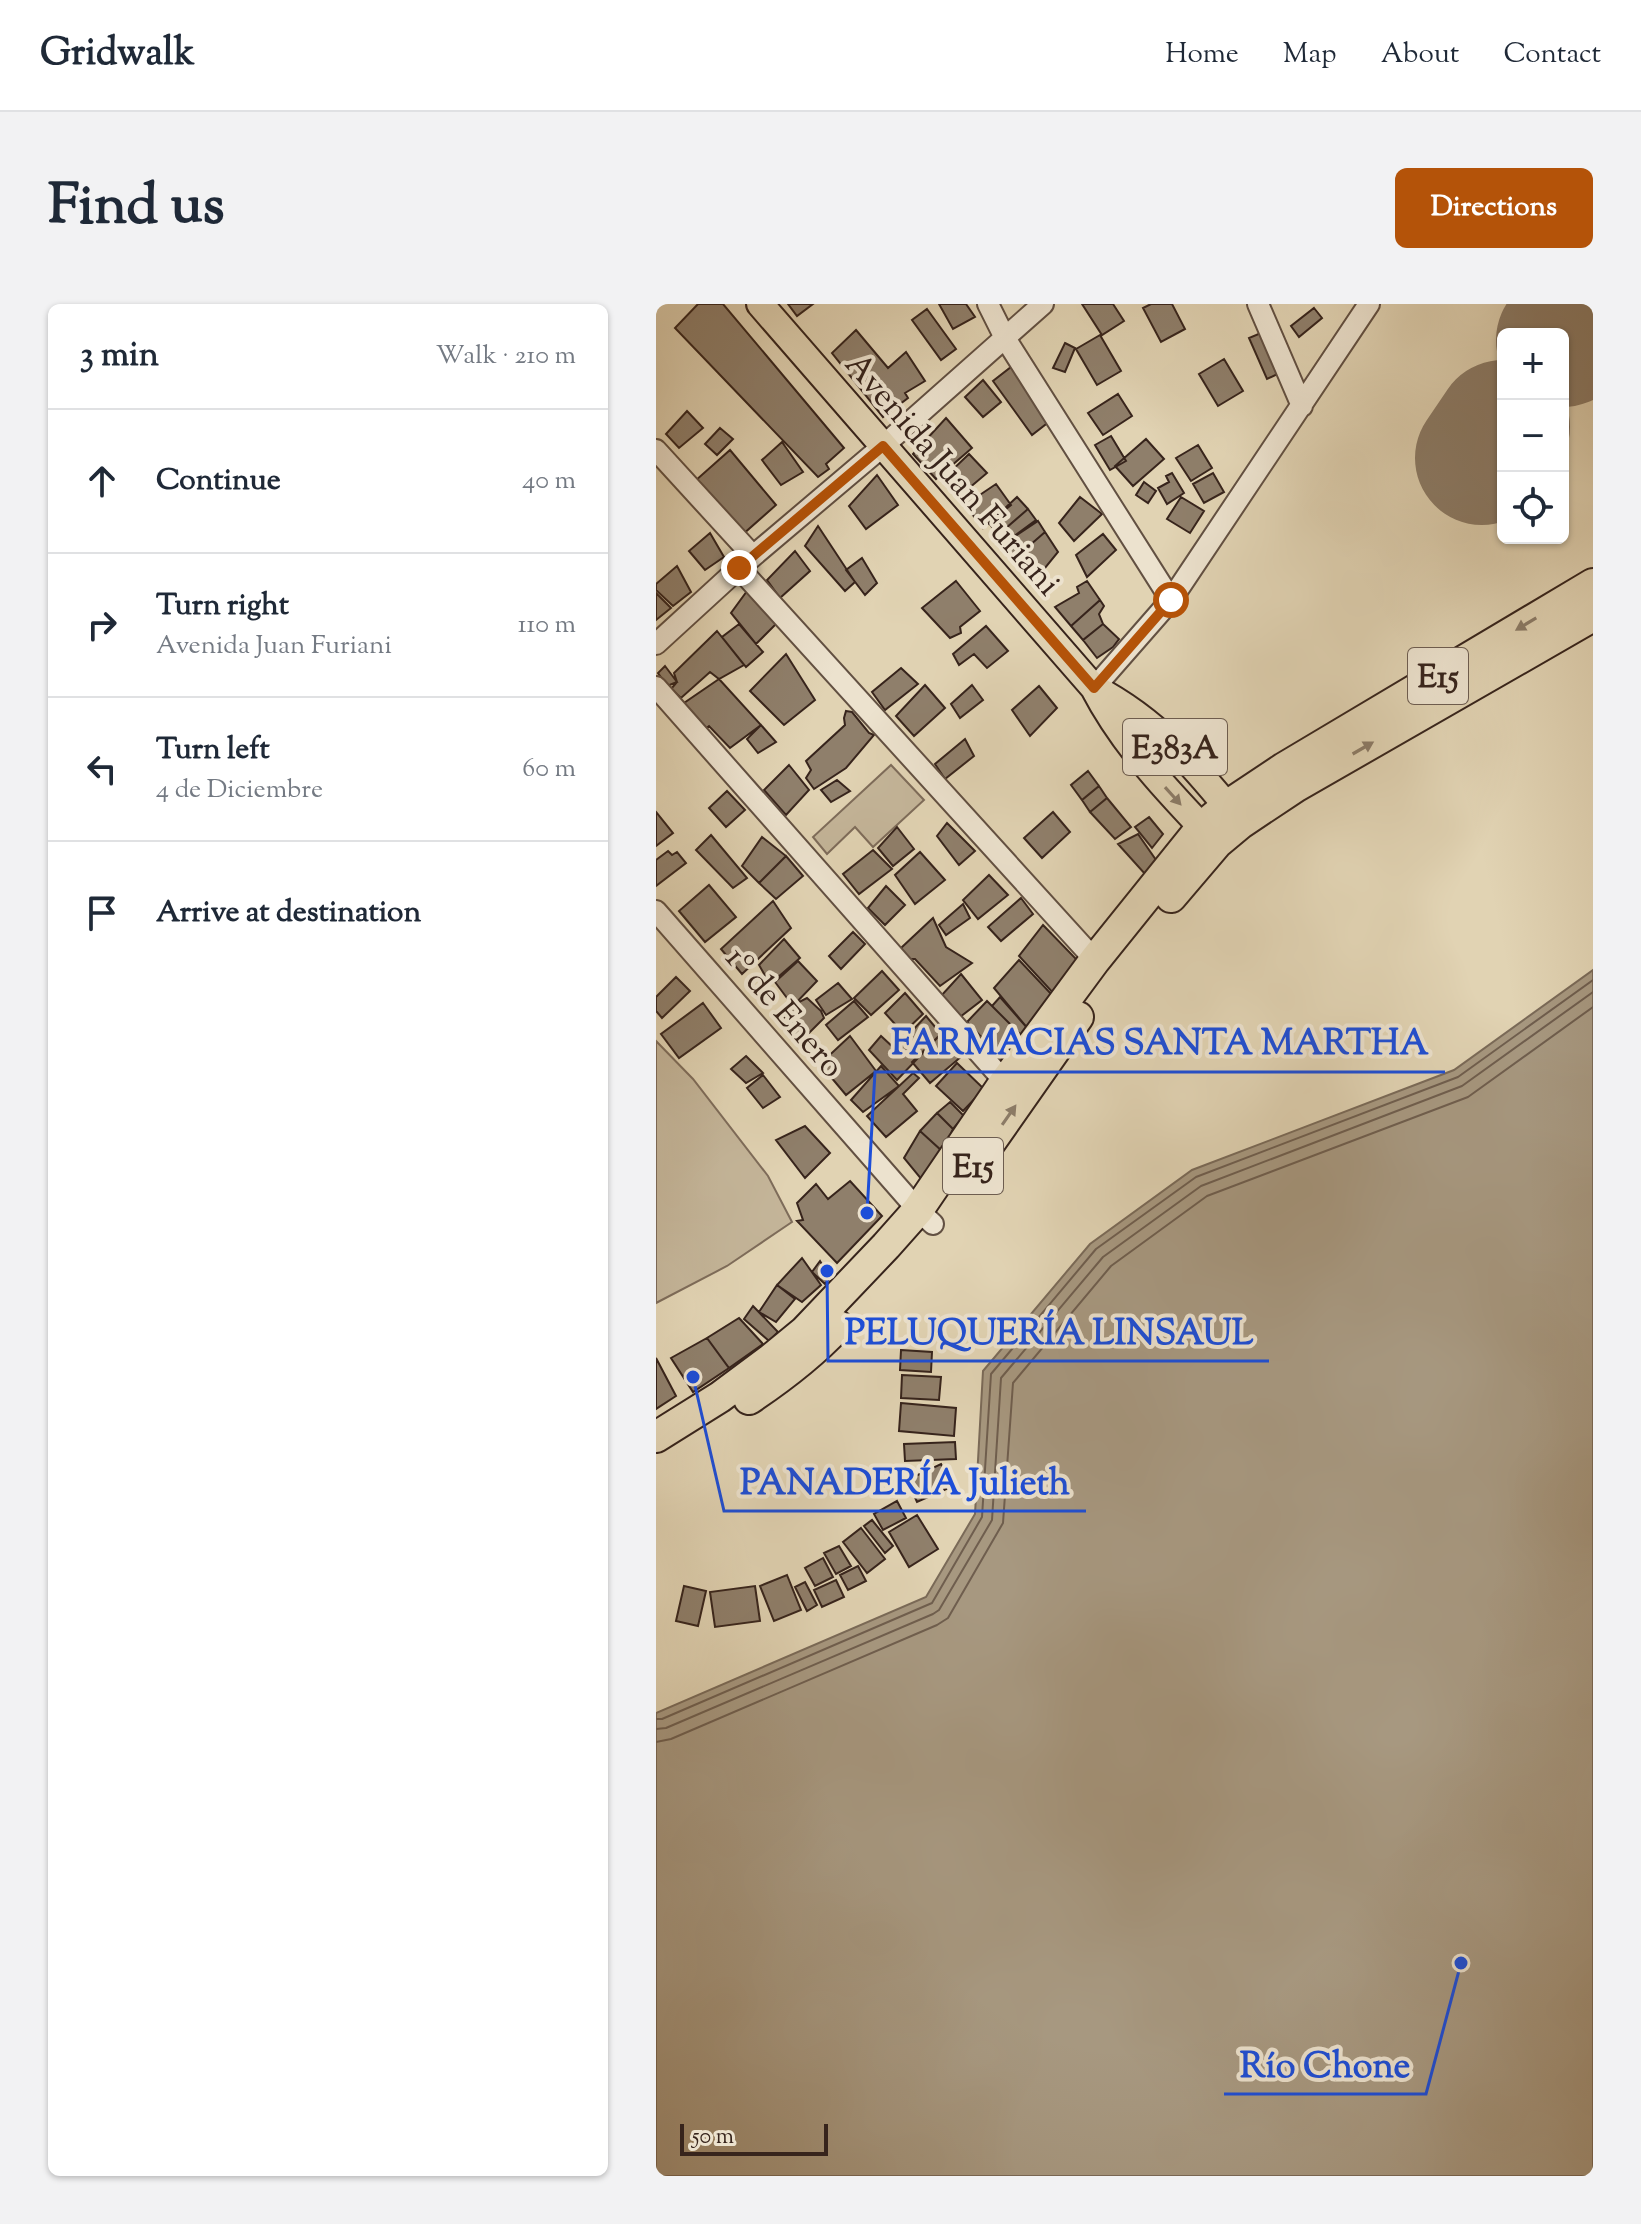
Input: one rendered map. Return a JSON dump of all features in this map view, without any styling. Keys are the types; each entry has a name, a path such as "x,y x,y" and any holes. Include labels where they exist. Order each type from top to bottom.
{"highway":[{"name":"E15","path":"656,1437 720,1397 805,1331 925,1217 1005,1082 1174,859 1210,835 1284,768 1593,584"},
{"name":"E15","path":"1234,814 1295,787 1593,616"},
{"name":"E15","path":"656,1458 785,1375 819,1346 879,1284 925,1217 1188,875 1210,835"}],"main road":[{"name":"Avenida Juan Furiani","path":"760,304 1094,688 1119,731 1169,792 1210,835"},
{"name":"Avenida Juan Furiani","path":"1094,688 1130,708 1153,726 1196,769 1234,814"}],"street":[{"path":"988,304 1005,338 1171,600"},
{"path":"656,644 1043,304"},
{"path":"1258,304 1302,406"},
{"path":"1094,688 1171,600 1369,304"},
{"path":"656,450 746,562 1095,960"},
{"path":"656,687 1005,1082"},
{"name":"1º de Enero","path":"656,911 925,1217"}],"shaded area":[{"path":"891,765 924,800 873,847 855,827 827,854 813,837"},
{"path":"656,1041 693,1079 768,1176 792,1222 727,1266 656,1303"}],"water":[{"path":"1593,970 1593,2176 656,2176 656,1713 926,1597 975,1514 983,1371 1090,1244 1192,1170 1454,1070"}],"building":[{"path":"698,304 723,304 844,448 826,464 829,469 818,477 675,328"},
{"path":"788,304 813,304 797,316"},
{"path":"939,304 966,304 975,317 953,329"},
{"path":"1082,304 1113,304 1124,321 1102,335"},
{"path":"1151,304 1172,304 1185,329 1161,342 1143,308"},
{"path":"1314,308 1322,318 1299,337 1291,326"},
{"path":"927,309 956,349 941,360 912,320"},
{"path":"856,330 888,368 906,352 925,381 905,393 908,398 883,417 832,353"},
{"path":"1268,330 1286,370 1267,379 1249,338"},
{"path":"1100,335 1121,371 1097,385 1076,349"},
{"path":"1065,343 1075,348 1065,372 1053,368"},
{"path":"1224,359 1243,391 1218,406 1199,374"},
{"path":"1011,367 1050,421 1032,435 993,381"},
{"path":"983,380 1001,402 983,417 965,397"},
{"path":"1118,394 1132,416 1103,435 1088,413"},
{"path":"687,411 703,428 679,448 666,434"},
{"path":"946,418 972,448 936,479 913,454"},
{"path":"720,428 733,439 717,455 705,444"},
{"path":"1111,436 1126,461 1110,470 1095,445"},
{"path":"1146,439 1164,459 1133,486 1115,466"},
{"path":"782,442 803,472 781,485 762,460"},
{"path":"1198,445 1212,468 1191,481 1176,458"},
{"path":"730,450 776,505 742,535 695,481"},
{"path":"969,454 987,473 962,494 947,475"},
{"path":"1172,473 1184,493 1167,504 1158,488 1169,482 1166,476"},
{"path":"1213,473 1224,492 1204,503 1193,484"},
{"path":"877,475 898,505 866,529 849,506"},
{"path":"1144,482 1156,491 1148,503 1136,495"},
{"path":"996,484 1011,505 983,528 965,505"},
{"path":"1017,497 1028,509 998,535 989,523"},
{"path":"1080,497 1102,514 1074,541 1059,523"},
{"path":"1181,497 1204,511 1190,533 1167,519"},
{"path":"1028,509 1036,520 1005,543 998,535"},
{"path":"1038,521 1045,532 1014,559 1005,543"},
{"path":"818,526 855,582 845,591 805,546"},
{"path":"1045,532 1058,552 1045,568 1033,574 1028,566 1023,569 1014,559"},
{"path":"710,533 724,557 705,570 689,551"},
{"path":"1103,534 1116,550 1087,577 1076,555"},
{"path":"795,551 810,571 780,598 767,580"},
{"path":"862,558 877,583 865,595 846,570"},
{"path":"677,566 691,592 673,606 656,590 656,584"},
{"path":"956,581 980,611 960,627 961,633 950,638 922,608"},
{"path":"1087,581 1100,600 1071,626 1055,607 1079,593 1077,587"},
{"path":"747,591 776,624 756,644 731,613"},
{"path":"656,593 671,608 656,620"},
{"path":"1100,600 1104,606 1099,614 1103,624 1083,640 1071,626"},
{"path":"739,624 763,652 746,667 722,637"},
{"path":"1103,624 1119,639 1097,658 1083,640"},
{"path":"986,626 1008,651 987,668 974,654 959,665 953,654"},
{"path":"717,631 744,665 719,679 710,672 681,698 671,689 677,682 674,673"},
{"path":"786,654 815,700 784,725 750,691"},
{"path":"665,666 677,682 667,686 658,673"},
{"path":"901,668 918,684 885,710 872,692"},
{"path":"719,679 761,725 730,748 709,726 703,731 684,703"},
{"path":"925,685 945,708 914,736 896,716"},
{"path":"972,685 983,700 960,718 951,704"},
{"path":"1039,686 1057,708 1030,736 1012,710"},
{"path":"846,711 852,712 874,735 846,768 814,789 806,778 811,770 806,761 845,725"},
{"path":"761,725 776,742 758,753 747,739"},
{"path":"965,739 974,756 945,779 935,764"},
{"path":"789,765 809,790 786,815 764,790"},
{"path":"1088,771 1099,786 1082,800 1071,785"},
{"path":"837,780 850,791 831,802 821,790"},
{"path":"1099,786 1107,798 1090,812 1082,800"},
{"path":"727,791 745,810 726,827 709,808"},
{"path":"1107,798 1131,827 1115,839 1090,812"},
{"path":"656,812 673,833 656,846"},
{"path":"1053,812 1070,832 1042,858 1024,838"},
{"path":"1149,817 1163,834 1152,848 1135,827"},
{"path":"947,823 975,851 959,865 937,836"},
{"path":"897,827 914,849 893,866 878,848"},
{"path":"1138,834 1156,860 1145,874 1118,844"},
{"path":"711,835 747,878 733,888 696,850"},
{"path":"762,837 786,856 759,883 742,866"},
{"path":"873,850 892,869 859,894 843,874"},
{"path":"668,851 672,855 677,852 686,863 656,886 656,860"},
{"path":"920,852 945,880 915,904 895,875"},
{"path":"786,856 803,876 776,899 759,883"},
{"path":"989,875 1008,895 978,919 963,900"},
{"path":"709,885 736,917 705,942 679,911"},
{"path":"886,886 905,905 885,925 868,908"},
{"path":"1021,898 1033,914 1001,941 988,927"},
{"path":"773,901 791,928 742,974 721,949"},
{"path":"963,904 970,918 946,935 939,925"},
{"path":"933,918 946,947 972,963 940,986 915,959 907,959 901,948"},
{"path":"1043,925 1078,961 1055,995 1019,956"},
{"path":"853,932 865,944 841,969 829,956"},
{"path":"784,939 800,958 770,984 759,965"},
{"path":"1019,960 1054,997 1029,1030 994,988"},
{"path":"798,961 817,981 793,1006 775,982"},
{"path":"882,971 899,990 871,1015 854,998"},
{"path":"961,974 982,1000 960,1017 941,996"},
{"path":"676,977 690,991 662,1018 656,1011 656,997"},
{"path":"838,983 852,999 826,1015 816,1000"},
{"path":"905,993 923,1014 903,1033 885,1013"},
{"path":"1000,997 1029,1030 1024,1038 992,1006"},
{"path":"807,998 824,1018 798,1044 780,1022 795,1004"},
{"path":"854,1001 868,1017 838,1040 826,1025"},
{"path":"987,1001 1024,1038 1005,1062 967,1022"},
{"path":"703,1003 721,1028 679,1058 661,1034"},
{"path":"926,1016 941,1034 897,1080 869,1050 881,1036 895,1049"},
{"path":"941,1034 962,1056 930,1083 912,1062"},
{"path":"850,1036 876,1071 846,1095 820,1064"},
{"path":"746,1056 763,1073 746,1083 731,1069"},
{"path":"957,1063 984,1089 963,1111 936,1086"},
{"path":"881,1066 899,1086 863,1112 851,1100"},
{"path":"913,1073 919,1078 903,1094 917,1111 886,1137 867,1116"},
{"path":"763,1075 780,1097 763,1108 747,1088"},
{"path":"950,1102 964,1116 953,1129 937,1113"},
{"path":"937,1113 953,1129 943,1152 920,1131"},
{"path":"805,1126 830,1153 805,1178 776,1140"},
{"path":"920,1131 943,1152 922,1180 904,1158"},
{"path":"850,1181 882,1216 837,1263 797,1221 803,1220 797,1203 816,1184 828,1199"},
{"path":"802,1258 821,1285 802,1302 777,1285"},
{"path":"820,1261 830,1278 825,1284 812,1272"},
{"path":"777,1285 795,1299 776,1322 759,1312"},
{"path":"753,1306 778,1332 769,1341 744,1319"},
{"path":"739,1318 763,1344 729,1368 707,1338"},
{"path":"707,1338 729,1368 693,1392 671,1358"},
{"path":"901,1350 932,1352 931,1372 900,1370"},
{"path":"656,1358 676,1396 656,1409"},
{"path":"902,1375 941,1377 939,1400 901,1398"},
{"path":"901,1403 956,1408 954,1436 899,1431"},
{"path":"955,1442 956,1459 905,1461 904,1444"},
{"path":"941,1464 951,1487 917,1502 907,1480"},
{"path":"897,1501 906,1518 883,1530 874,1514"},
{"path":"917,1515 938,1549 909,1567 889,1532"},
{"path":"872,1520 893,1546 885,1553 864,1526"},
{"path":"861,1528 885,1559 867,1573 843,1542"},
{"path":"839,1546 851,1566 836,1574 824,1553"},
{"path":"823,1558 833,1577 815,1586 805,1568"},
{"path":"858,1566 866,1581 848,1590 840,1575"},
{"path":"787,1575 801,1610 774,1621 760,1586"},
{"path":"836,1580 844,1597 822,1607 814,1590"},
{"path":"805,1582 817,1605 807,1611 795,1587"},
{"path":"684,1586 706,1591 698,1626 676,1621"},
{"path":"755,1586 760,1621 715,1627 710,1592"}],"runway":[{"path":"1569,331 1588,304"},
{"path":"1482,458 1497,436"}],"place":[{"name":"FARMACIAS SANTA MARTHA","path":"867,1213"},
{"name":"PELUQUERÍA LINSAUL","path":"827,1271"},
{"name":"PANADERÍA Julieth","path":"693,1377"},
{"name":"Río Chone","path":"1461,1963"}],"route":[{"path":"739,568 883,446 1094,688 1171,600"}]}
